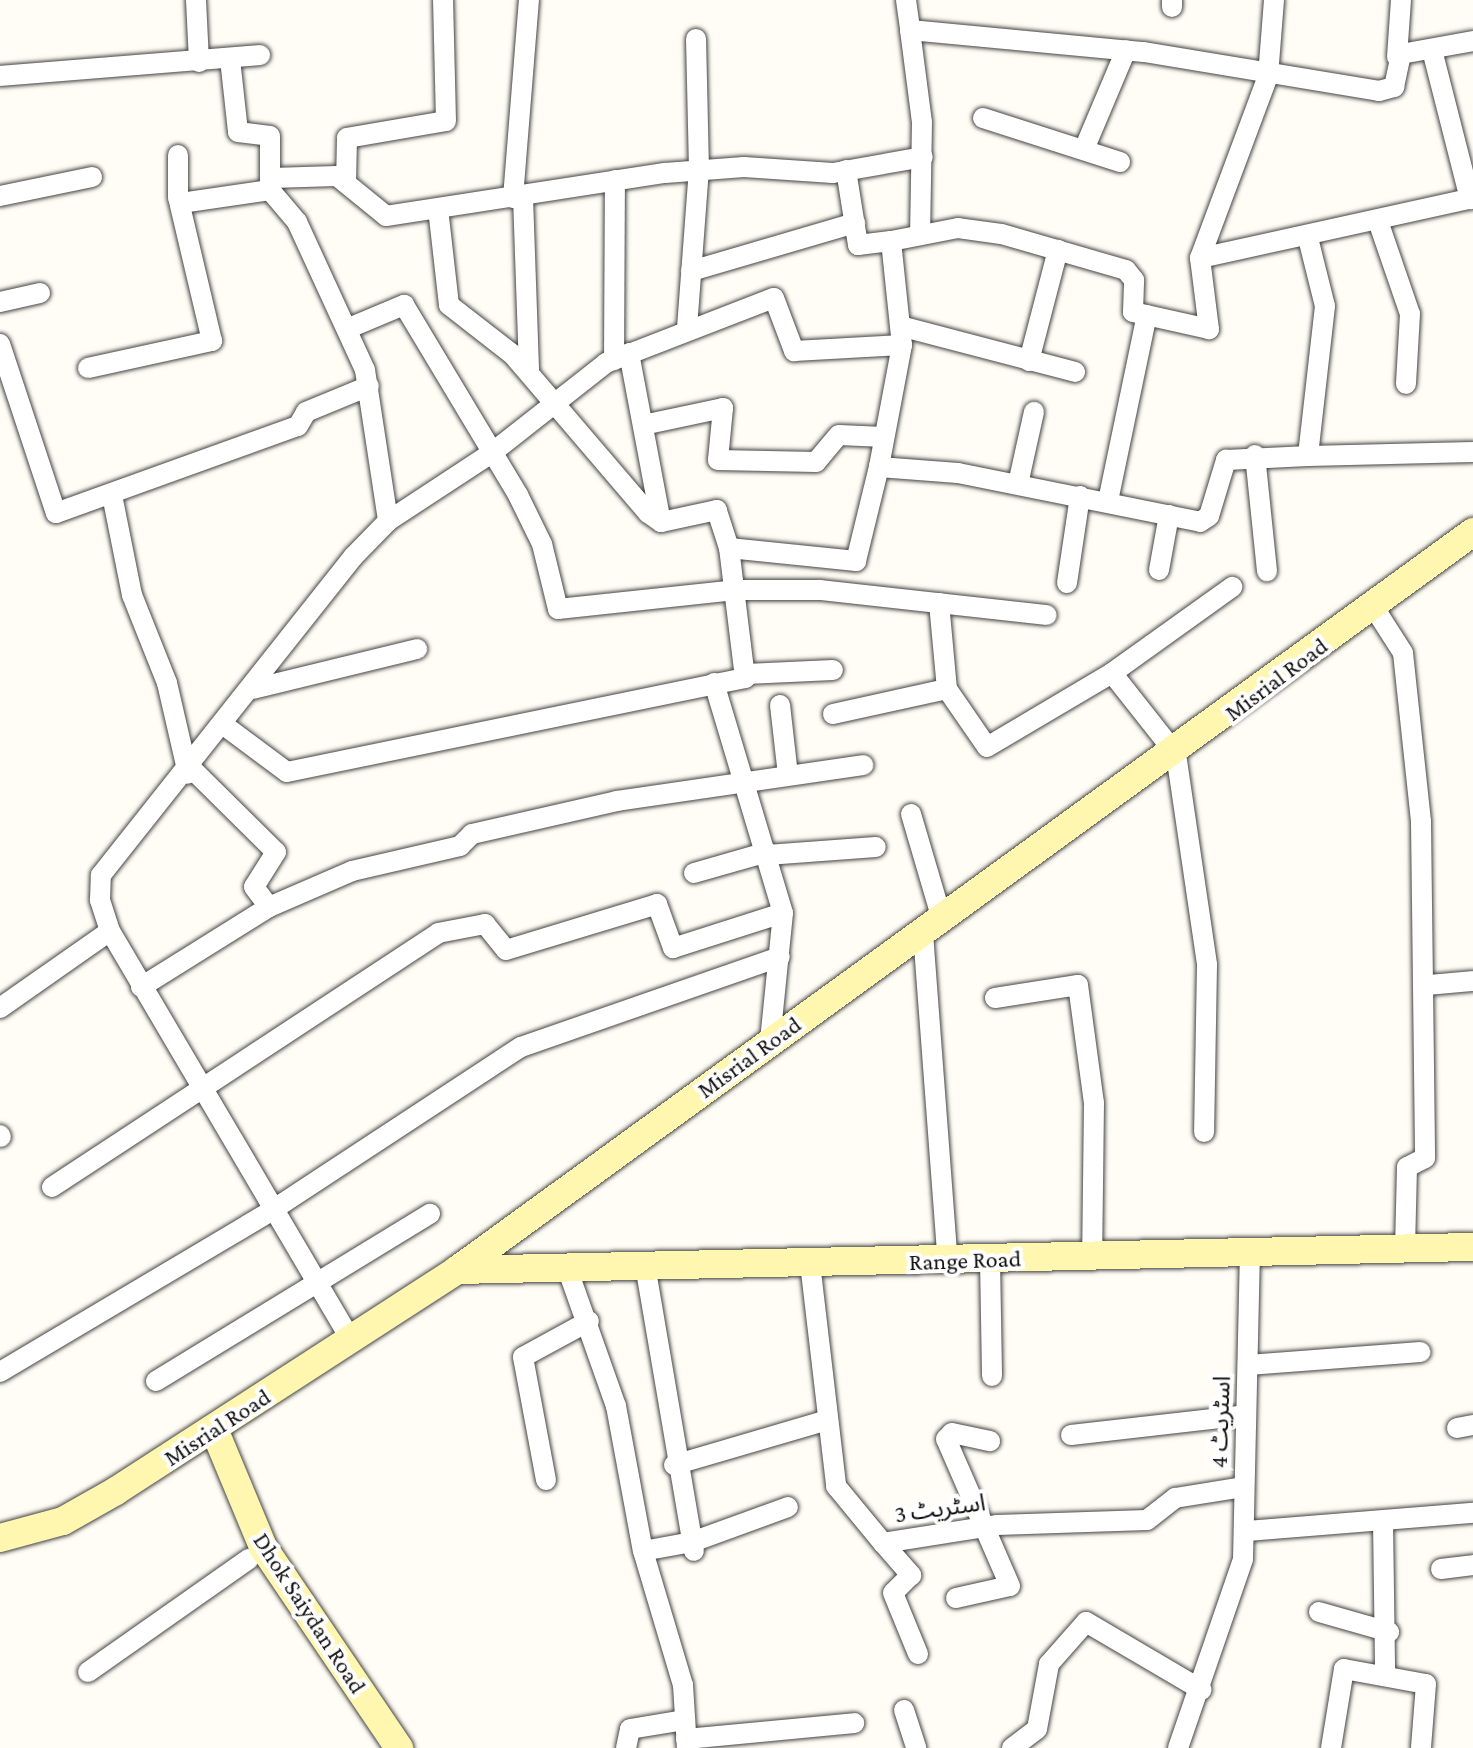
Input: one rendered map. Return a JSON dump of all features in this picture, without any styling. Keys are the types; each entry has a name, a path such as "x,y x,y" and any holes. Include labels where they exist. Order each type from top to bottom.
{"main road":[{"name":"Misrial Road","path":"0,1538 63,1521 214,1429 457,1270 770,1042 1176,754 1473,532"},
{"name":"Range Road","path":"457,1270 566,1265 948,1262 1473,1247"},
{"name":"Dhok Saiydan Road","path":"214,1429 263,1547 399,1748"}],"street":[{"path":"196,0 199,62"},
{"path":"346,183 347,138 446,121 443,0"},
{"path":"529,0 518,198 529,373"},
{"path":"906,0 923,157 920,233"},
{"path":"846,170 858,245 920,233 987,232 1058,250 1132,274 1129,306 1147,315 1209,329 1200,258 1268,76 1274,0"},
{"path":"910,30 1126,50 1268,76 1389,91 1397,57 1401,0"},
{"path":"687,328 699,170 696,39"},
{"path":"1397,57 1473,41"},
{"path":"1085,147 1126,50"},
{"path":"1200,258 1308,238 1472,198 1432,50"},
{"path":"0,76 260,55"},
{"path":"230,59 238,132 270,136 271,184 297,222 349,328 369,386 388,521"},
{"path":"983,118 1085,147 1120,162"},
{"path":"88,368 212,341 181,203 178,155"},
{"path":"181,203 323,174 346,183 378,214 438,209 615,180 699,170 846,170 923,157"},
{"path":"0,196 92,177"},
{"path":"615,180 621,356 643,425 661,522"},
{"path":"438,209 449,305 529,373 551,408 661,522"},
{"path":"1378,221 1410,314 1406,384"},
{"path":"691,271 855,223"},
{"path":"1308,238 1325,306 1308,456"},
{"path":"729,548 856,561 879,467 901,336 891,241"},
{"path":"1029,361 1058,250"},
{"path":"0,302 40,293"},
{"path":"351,1340 110,931 100,900 101,875 190,772 388,521 493,452 621,356 687,328 774,298 794,351 901,336 1075,372"},
{"path":"349,328 404,305 493,452 542,544 558,609 735,590 939,603 1047,615"},
{"path":"1108,501 1147,315"},
{"path":"0,344 53,512 112,495 298,426 306,412 369,386"},
{"path":"643,425 723,408 718,460 816,462 839,435 884,437"},
{"path":"0,417 21,412"},
{"path":"1018,484 1034,412"},
{"path":"879,467 1018,484 1204,520 1226,460 1255,455 1473,452"},
{"path":"1255,455 1267,571"},
{"path":"112,495 132,595 167,683 190,772 276,852 254,887 269,907"},
{"path":"1067,583 1080,496"},
{"path":"661,522 711,508 729,548 746,674"},
{"path":"1159,570 1169,515"},
{"path":"939,603 947,689 987,747 1112,673 1232,587"},
{"path":"1373,606 1403,653 1428,985 1425,1158 1407,1167 1405,1250"},
{"path":"253,689 417,649"},
{"path":"225,726 287,772 411,753 498,724 714,683 746,674 833,670"},
{"path":"1112,673 1176,754 1208,977 1204,1132"},
{"path":"714,683 747,780 783,913 770,1042"},
{"path":"833,714 947,689"},
{"path":"780,705 788,775"},
{"path":"141,987 269,907 352,871 460,846 472,834 747,780 863,765"},
{"path":"911,814 932,926 948,1262"},
{"path":"694,873 767,854 876,847"},
{"path":"52,1187 203,1087 458,926 485,924 506,950 657,904 673,948 783,913"},
{"path":"0,1008 110,931"},
{"path":"0,1372 274,1209 521,1047 780,957"},
{"path":"1428,985 1473,981"},
{"path":"995,998 1078,985 1094,1103 1092,1256"},
{"path":"156,1381 430,1214"},
{"name":"اسٹریٹ 4","path":"1178,1748 1202,1690 1236,1591 1247,1531 1244,1487 1250,1254"},
{"path":"990,1260 992,1376"},
{"name":"اسٹریٹ 3","path":"810,1263 824,1421 836,1486 883,1543 981,1527 1147,1520 1175,1498 1244,1487"},
{"path":"566,1265 589,1321 616,1406 643,1551 683,1685 686,1736"},
{"path":"645,1265 674,1465 693,1546"},
{"path":"546,1480 523,1357 589,1321"},
{"path":"1248,1365 1421,1352"},
{"path":"1071,1435 1246,1415"},
{"path":"674,1465 824,1421"},
{"path":"956,1598 1010,1586 981,1527 946,1439 952,1433 990,1441"},
{"path":"643,1551 693,1546 788,1507"},
{"path":"1247,1531 1473,1513"},
{"path":"1383,1521 1389,1632 1385,1672"},
{"path":"883,1543 911,1575 893,1593 918,1654"},
{"path":"88,1672 249,1559"},
{"path":"1441,1569 1473,1565"},
{"path":"1319,1612 1389,1632"},
{"path":"1014,1747 1037,1729 1049,1664 1086,1622 1202,1690"},
{"path":"1331,1748 1339,1673 1385,1672 1426,1684 1421,1748"},
{"path":"904,1710 916,1748"},
{"path":"626,1748 630,1729 686,1736 823,1738 854,1723"}]}
